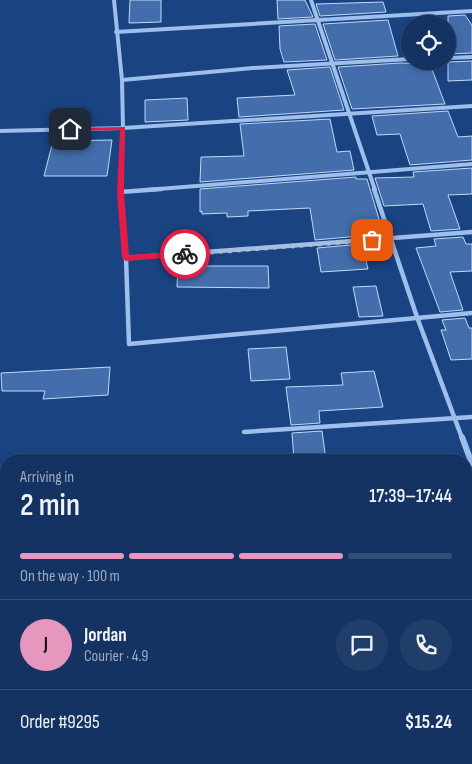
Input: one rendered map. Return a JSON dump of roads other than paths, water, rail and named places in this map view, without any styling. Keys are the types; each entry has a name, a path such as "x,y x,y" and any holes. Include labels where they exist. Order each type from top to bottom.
{"street":[{"path":"114,0 122,80 123,128 120,192 126,258 128,344 472,313"},
{"path":"311,0 316,20 417,317 469,454"},
{"path":"116,32 472,11"},
{"path":"456,58 472,57"},
{"path":"122,80 331,63 401,59"},
{"path":"0,131 123,128 472,106"},
{"path":"120,192 472,164"},
{"path":"126,258 472,232"},
{"path":"244,432 472,417"}]}
